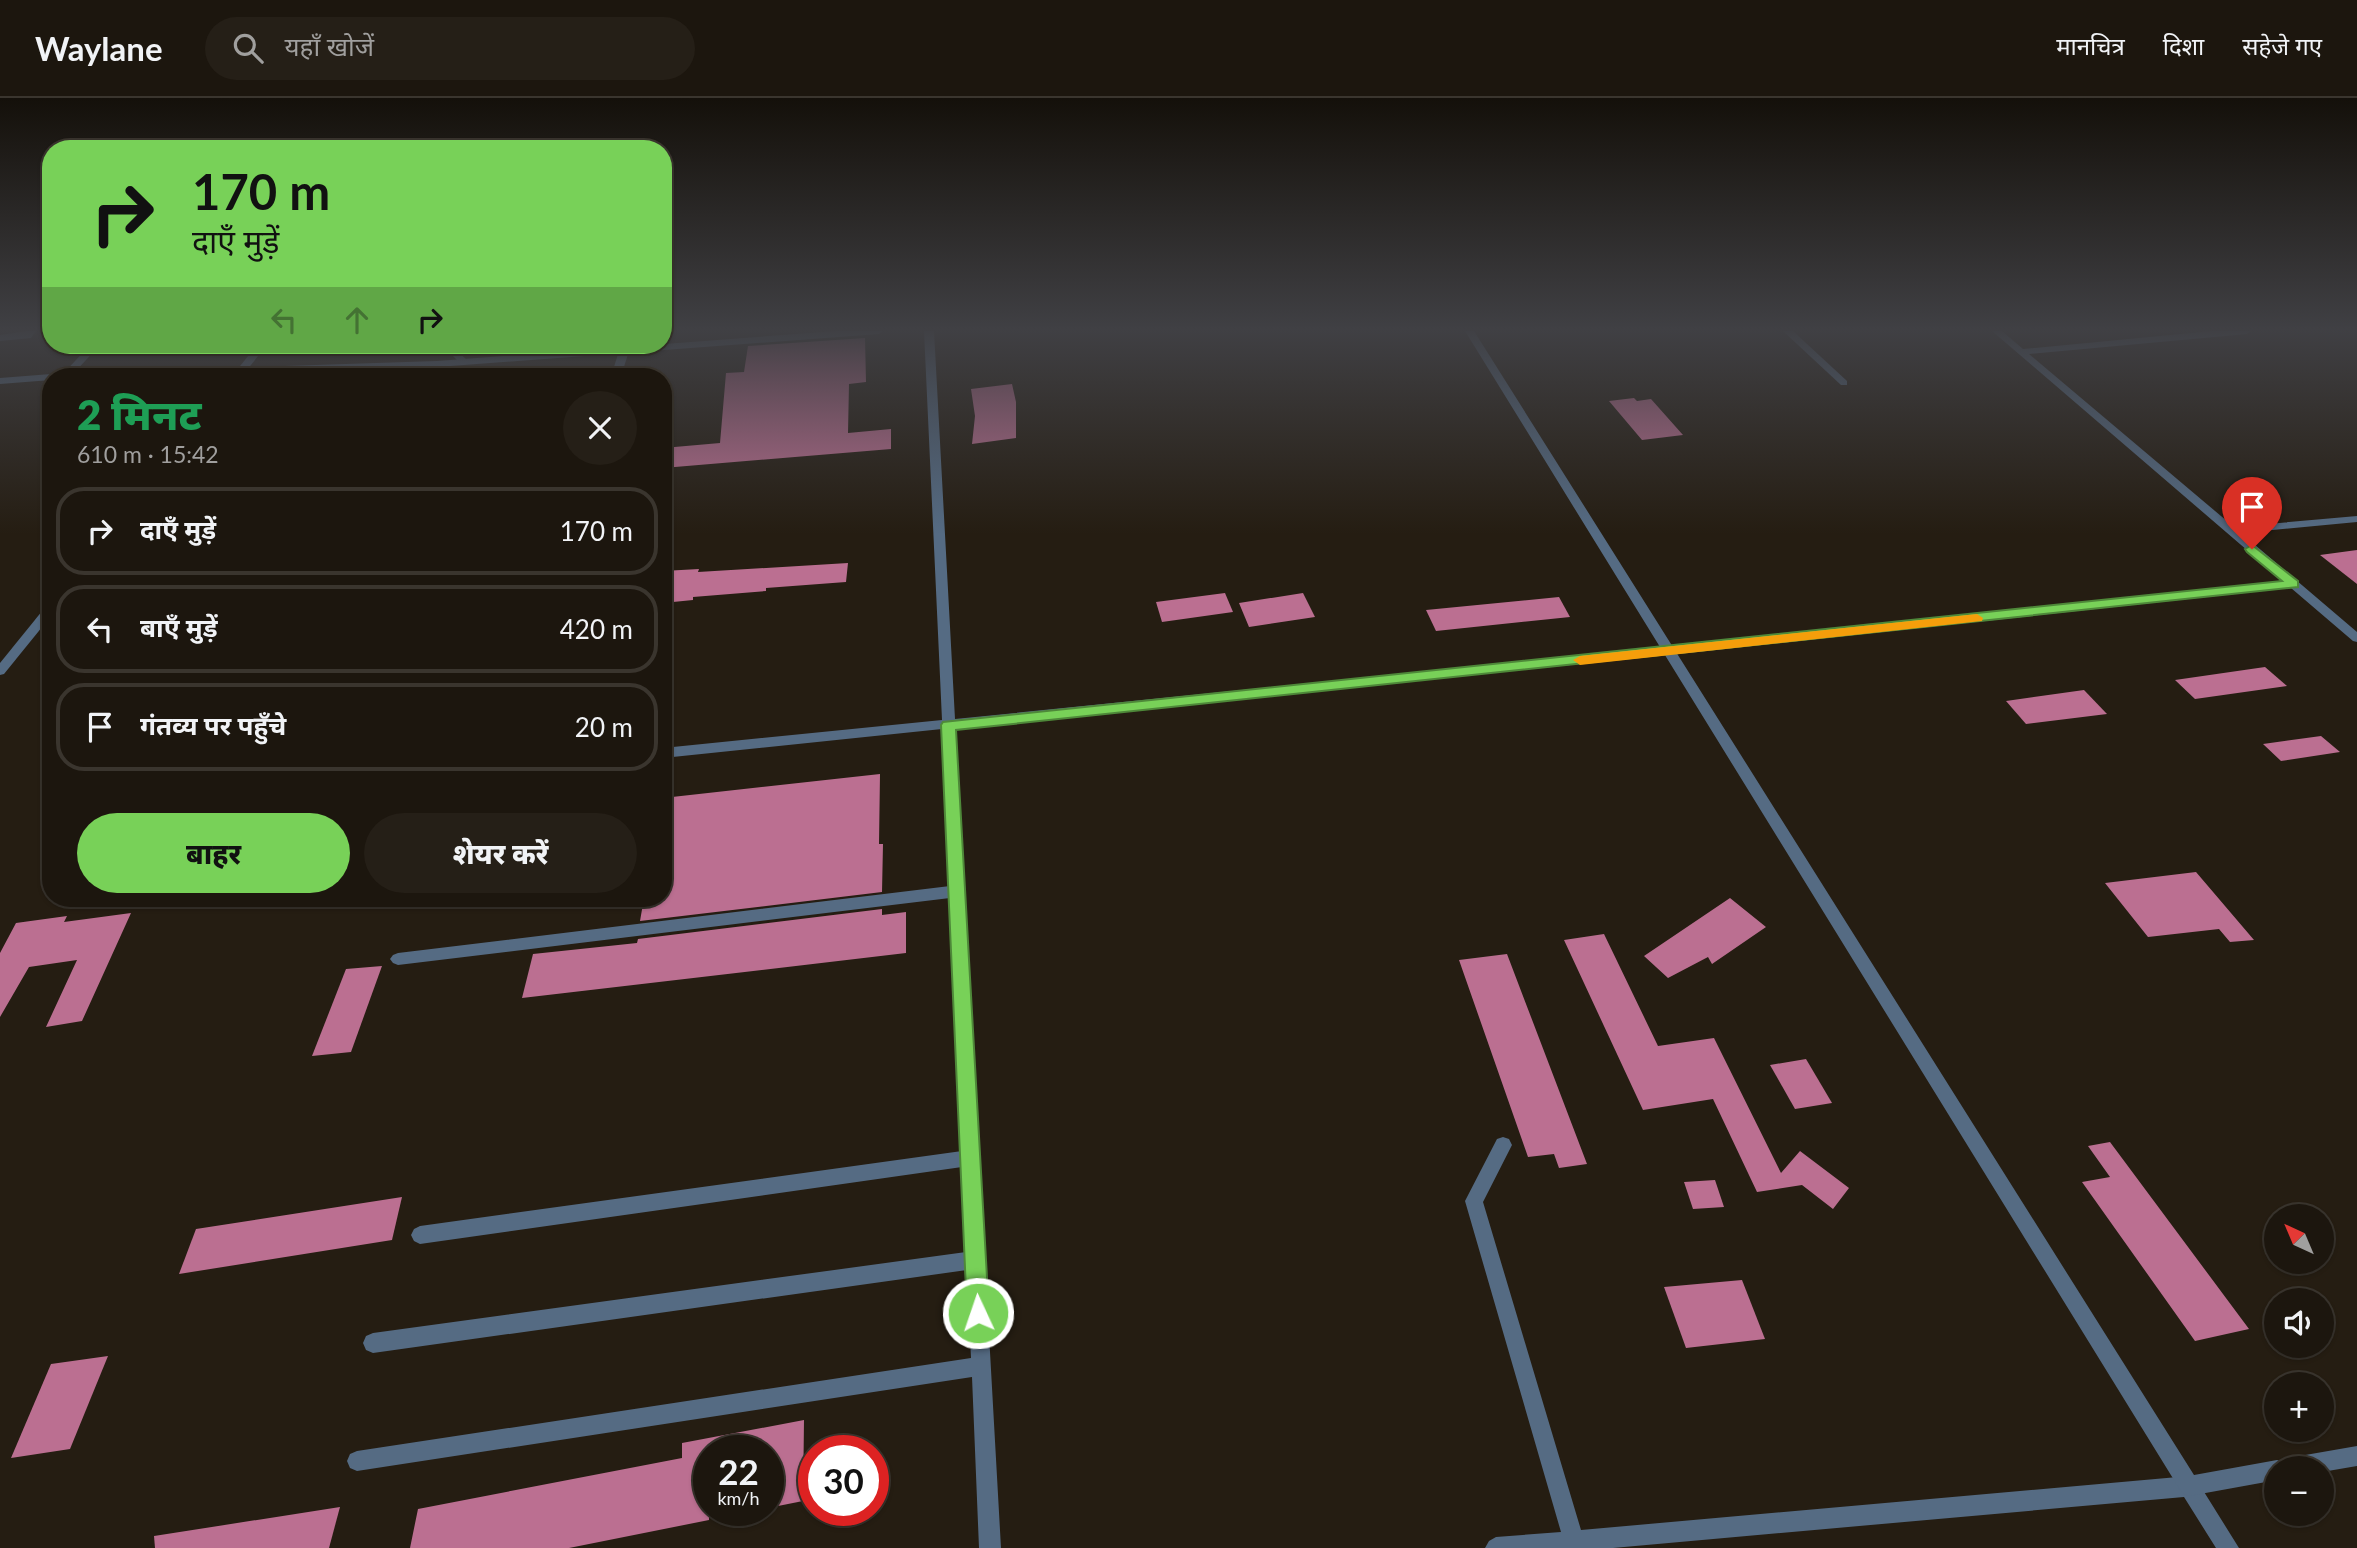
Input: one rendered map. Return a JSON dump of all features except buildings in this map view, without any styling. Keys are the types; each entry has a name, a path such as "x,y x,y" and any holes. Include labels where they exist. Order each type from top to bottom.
{"street":[{"path":"932,399 990,1548"},
{"path":"1511,399 2228,1548"},
{"path":"2075,399 2357,638"},
{"path":"2231,531 2357,519"},
{"path":"672,752 1668,652 2293,584"},
{"path":"0,671 42,619"},
{"path":"398,959 957,891"},
{"path":"1503,1145 1474,1200 1574,1541"},
{"path":"420,1235 971,1158"},
{"path":"373,1343 976,1260"},
{"path":"357,1461 981,1366"},
{"path":"2334,1460 2357,1456"},
{"path":"1496,1548 2189,1486 2264,1472"}],"slow traffic":[{"path":"1580,660 1977,618"}],"route":[{"path":"978,1313 948,725 1668,652 2293,584 2252,549"}]}
